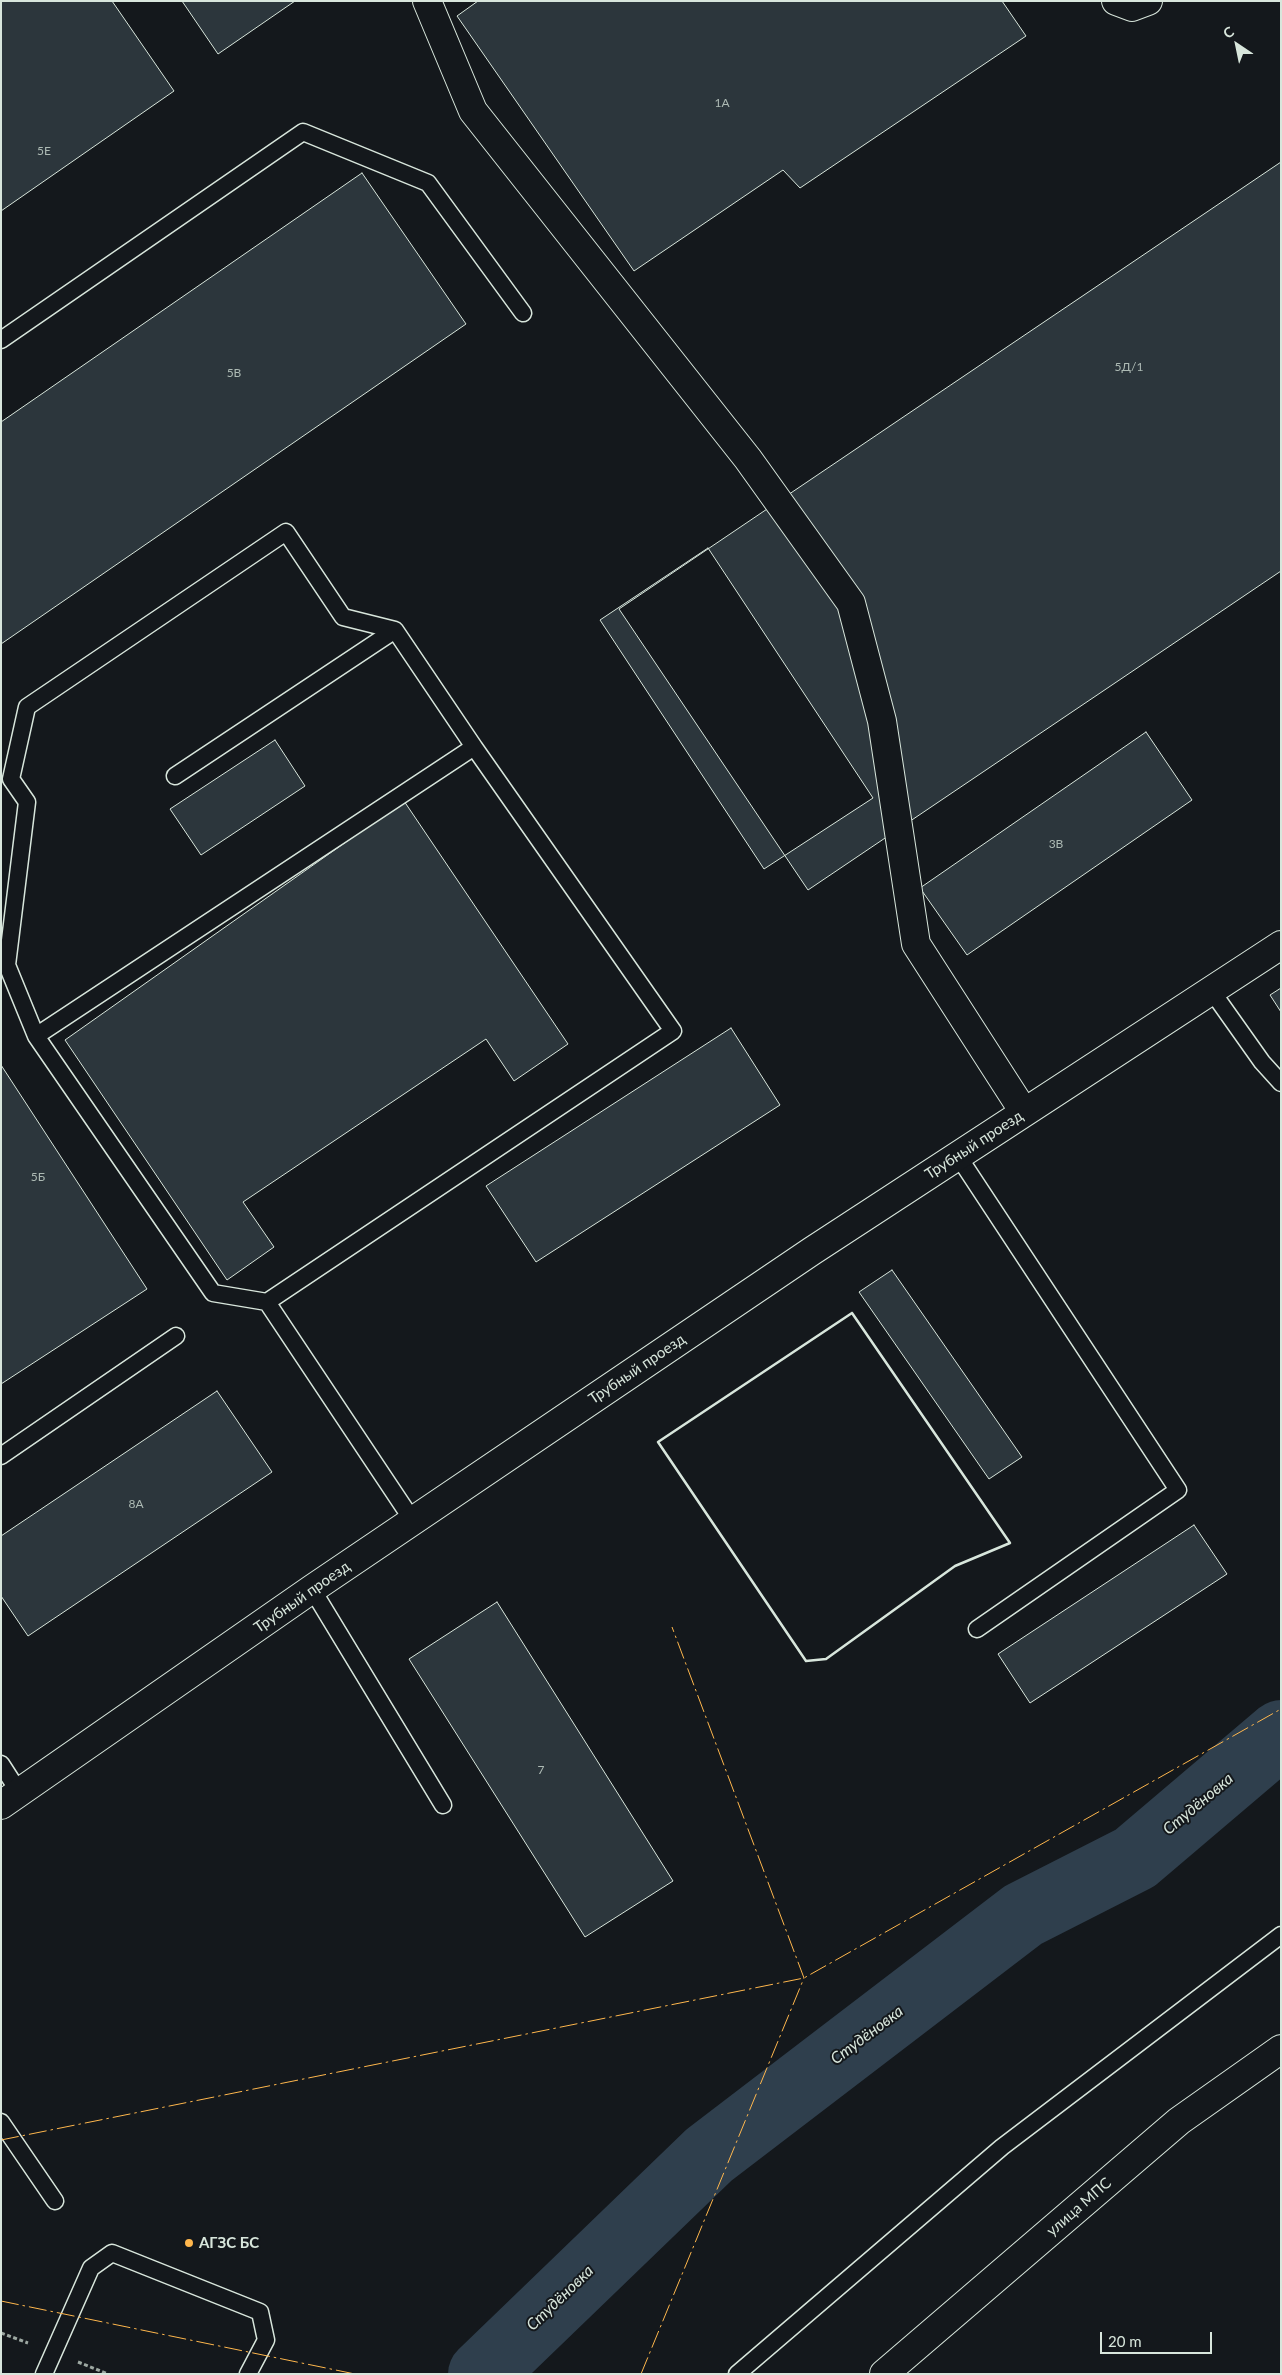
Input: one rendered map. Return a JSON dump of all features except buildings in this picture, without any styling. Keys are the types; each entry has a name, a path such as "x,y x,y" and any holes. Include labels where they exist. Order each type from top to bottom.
{"street":[{"path":"427,1 473,111 748,459 851,603 882,721 916,944 1024,1112"},
{"path":"1116,1 1132,7 1148,1"},
{"name":"Трубный проезд","path":"10,1798 312,1589 812,1251 1281,945"},
{"name":"улица МПС","path":"884,2374 1179,2121 1281,2049"}],"lane":[{"path":"1,340 303,132 428,184 523,313"},
{"path":"286,532 343,616 395,630 474,747 673,1031 266,1302 213,1293 36,1036 7,965 27,802 11,779 27,707 286,532"},
{"path":"175,776 395,630"},
{"path":"36,1036 474,747"},
{"path":"1211,990 1262,1062 1281,1082"},
{"path":"958,1156 1178,1490 977,1628"},
{"path":"266,1302 413,1521"},
{"path":"1,1456 176,1336"},
{"path":"312,1589 443,1805"},
{"path":"1,1764 10,1798"},
{"path":"737,2374 1002,2147 1281,1935"},
{"path":"1,2122 55,2201"},
{"path":"44,2374 91,2268 112,2253 260,2312 266,2340 248,2374"}],"waterway":[{"name":"Студёновка","path":"482,2374 709,2155 1023,1915 1135,1858 1281,1734"}],"wall":[{"path":"852,1313 1010,1543 955,1566 826,1659 806,1661 658,1442 852,1313"}],"power":[{"path":"641,2374 804,1978 672,1627"},
{"path":"1,2140 804,1978 1281,1709"},
{"path":"1,2301 355,2374"}],"place":[{"name":"АГЗС БС","path":"189,2243"}]}
